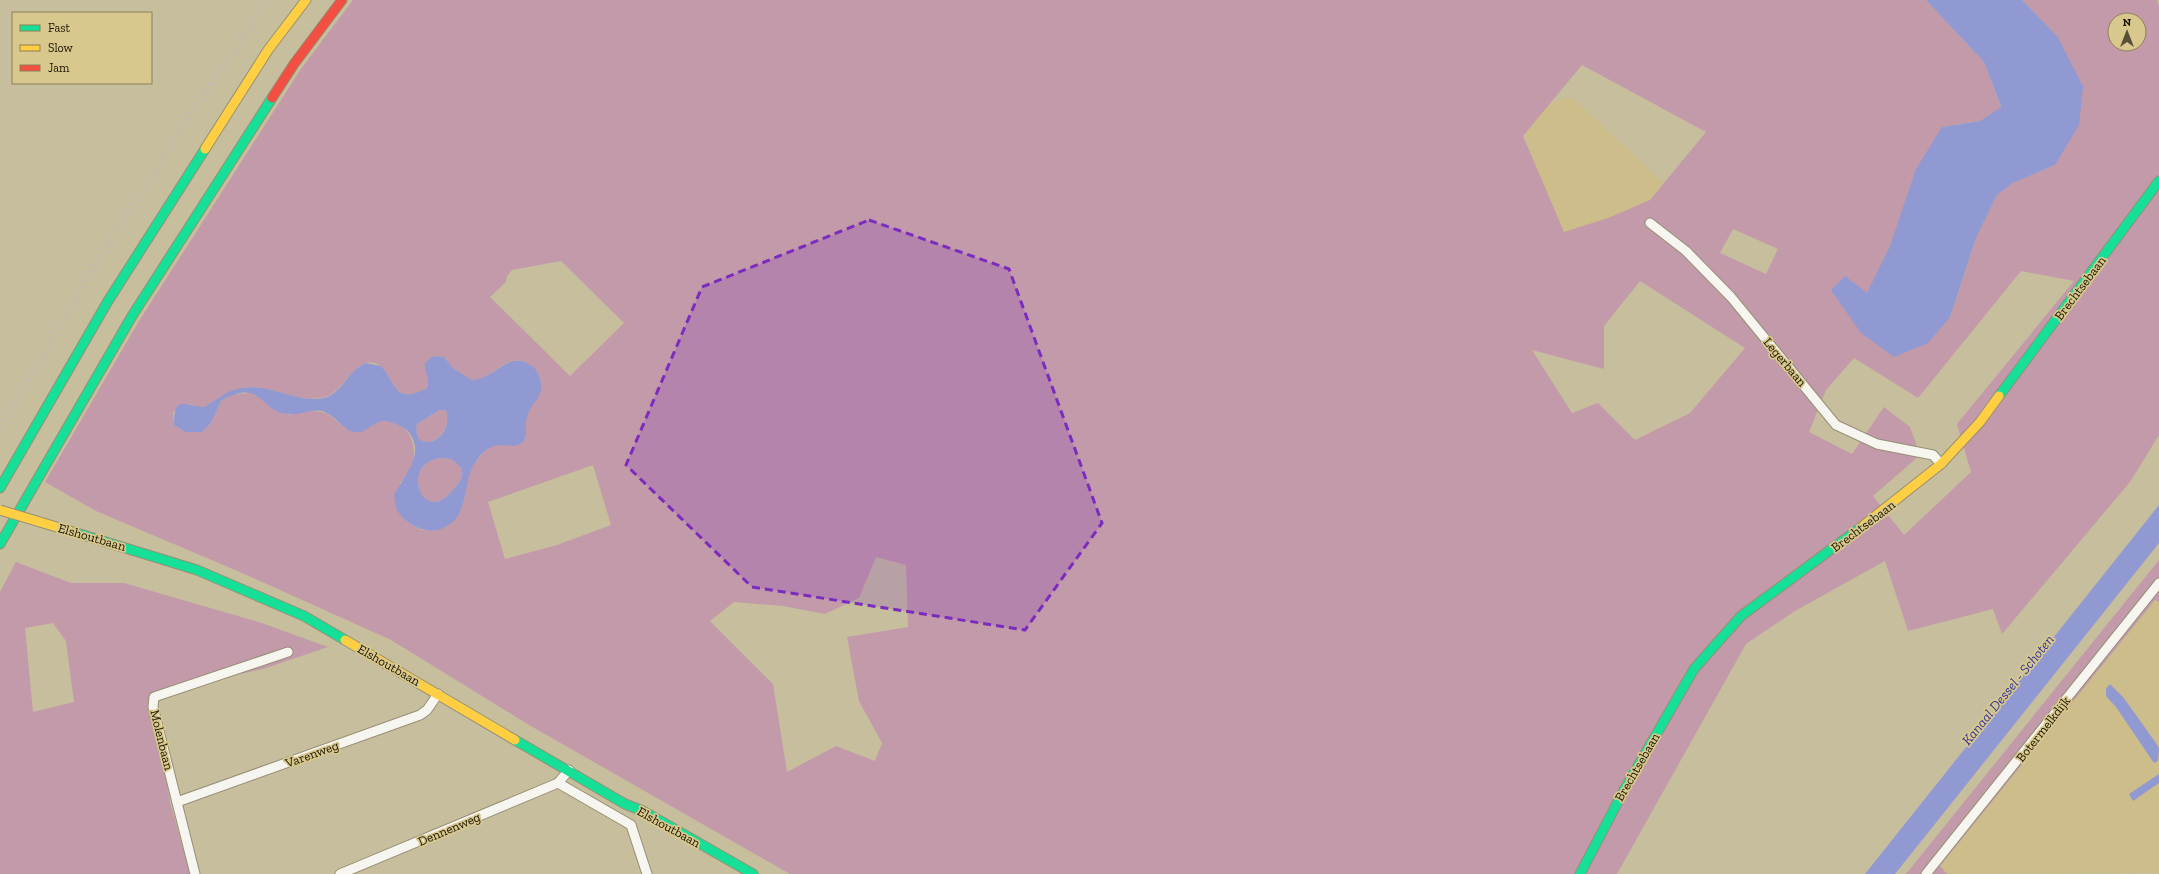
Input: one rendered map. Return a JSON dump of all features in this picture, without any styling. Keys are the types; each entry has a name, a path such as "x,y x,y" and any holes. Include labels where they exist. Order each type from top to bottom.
{"main road":[{"path":"0,488 108,301 268,50 306,0"},
{"path":"0,544 132,316 294,64 342,0"},
{"name":"Brechtsebaan","path":"1580,874 1623,792 1694,669 1741,616 1909,491 1941,464 1980,422 2159,181"},
{"name":"Elshoutbaan","path":"0,510 178,563 266,598 323,626 625,804 644,811 753,874"}],"street":[{"name":"Legerbaan","path":"1650,222 1686,251 1731,297 1836,425 1877,444 1933,455 1941,464"},
{"name":"Botermelkdijk","path":"1926,874 2159,583"},
{"name":"Molenbaan","path":"195,874 153,707 154,697 288,652"},
{"name":"Varenweg","path":"178,802 420,715 427,710 438,694"},
{"path":"569,770 558,783 631,825 647,874"},
{"name":"Dennenweg","path":"340,874 558,783"}],"highlighted area":[{"path":"869,220 1009,269 1102,523 1025,630 752,587 626,465 702,287"}],"shaded area":[{"path":"353,0 1926,0 1984,62 2001,108 1980,121 1942,127 1890,246 1867,294 1831,290 1950,317 1976,238 1997,195 2013,183 2055,165 2057,36 2022,0 2157,0 2159,6 2159,435 2130,482 2002,634 1993,609 1908,631 1885,561 1795,611 1746,644 1617,874 790,874 529,725 391,640 240,572 96,511 45,482 139,321 301,69","holes":["1582,65 1706,132 1650,200 1608,218 1564,232 1523,136","1733,229 1778,249 1766,274 1720,253","561,261 624,323 570,376 490,297 506,282 507,276 512,270","2021,271 2074,281 1957,424 1971,472 1904,535 1873,496 1920,455 1910,427 1884,407 1852,454 1809,432 1826,390 1854,358 1918,398","1640,281 1745,348 1690,413 1635,440 1598,403 1572,413 1532,350 1604,369 1604,326","433,356 444,357 453,368 472,380 486,377 507,363 521,361 527,363 534,369 539,375 541,381 539,394 526,418 525,440 516,445 503,443 496,444 480,456 472,467 462,504 458,513 453,521 445,528 422,530 407,522 400,483 411,468 414,453 411,438 402,426 395,422 384,420 365,429 346,429 327,413 307,410 290,415 271,407 259,395 251,393 234,394 221,401 211,423 202,432 185,432 174,425 173,412 188,404 204,407 236,389 253,387 304,398 315,399 325,397 332,394 358,367 365,363 372,363 381,366 394,385 402,393 416,393 427,388 428,385 424,367","593,465 611,525 557,545 505,559 488,502","876,557 906,565 908,627 847,637 859,701 882,743 875,761 836,746 787,772 773,684 710,621 734,602 783,606 825,614 859,598"]},
{"path":"1572,97 1669,188 1655,205 1560,235 1541,194 1520,111"},
{"path":"441,410 446,410 447,421 444,430 439,437 432,441 426,442 420,440 417,434 417,424"},
{"path":"445,458 453,460 462,469 461,479 451,492 440,501 431,501 424,497 419,488 418,478 422,468 431,461"},
{"path":"2159,560 2159,602 2155,600 1940,866 1947,874 1906,874"},
{"path":"16,562 71,583 124,583 262,623 328,647 263,669 151,693 170,802 190,874 0,874 0,592","holes":["53,623 66,641 74,702 33,712 25,628"]},
{"path":"2155,600 2159,602 2159,873 1947,874 1940,866"}],"water":[{"path":"1926,0 2022,0 2057,36 2083,86 2079,125 2055,165 2013,183 1997,195 1976,238 1950,317 1928,343 1894,357 1861,333 1831,290 1845,276 1867,293 1890,246 1916,169 1942,127 1980,121 2001,107 1984,62"},
{"path":"433,356 444,357 453,368 472,380 487,376 512,361 519,361 531,365 538,372 541,382 541,391 539,396 527,417 526,434 522,443 513,446 496,446 484,452 472,468 463,503 456,519 442,529 427,530 420,528 407,521 397,510 394,495 411,466 415,450 414,442 409,432 396,424 388,421 382,421 377,422 360,432 354,432 350,431 331,415 322,411 317,410 298,414 279,412 271,408 253,394 245,393 235,395 221,401 211,423 202,432 185,432 174,425 176,410 181,404 204,407 236,389 253,387 307,399 327,397 333,394 355,370 366,363 381,366 394,385 402,393 416,393 427,388 428,381 425,363","holes":["440,410 446,410 447,421 444,430 439,437 433,441 426,442 420,440 417,434 417,424","445,458 453,460 462,469 461,479 451,492 440,501 431,501 424,497 419,488 418,478 422,468 431,461"]},
{"path":"2159,505 2159,543 1895,874 1865,874"},
{"path":"2110,684 2123,697 2156,743 2159,748 2158,761 2154,763 2116,707 2106,696 2106,689"},
{"path":"2159,774 2159,783 2133,801 2129,794"}],"railway":[{"path":"0,421 138,190 264,0"},
{"path":"0,433 131,213 235,52 272,0"}],"traffic: fast":[{"path":"0,544 132,316 272,98"},
{"path":"0,488 108,301 205,149"},
{"path":"1999,396 2159,181"},
{"path":"1580,874 1623,792 1694,669 1741,616 1864,525"},
{"path":"70,531 197,570 304,616 345,640"},
{"path":"515,740 625,804 643,811 753,874"}],"traffic: slow":[{"path":"205,149 268,50 306,0"},
{"path":"1864,525 1941,464 1980,422 1999,396"},
{"path":"0,510 70,531"},
{"path":"345,640 515,740"}],"traffic: jam":[{"path":"272,98 294,64 342,0"}],"water label":[{"name":"Kanaal Dessel - Schoten","path":"2008,690"}]}
